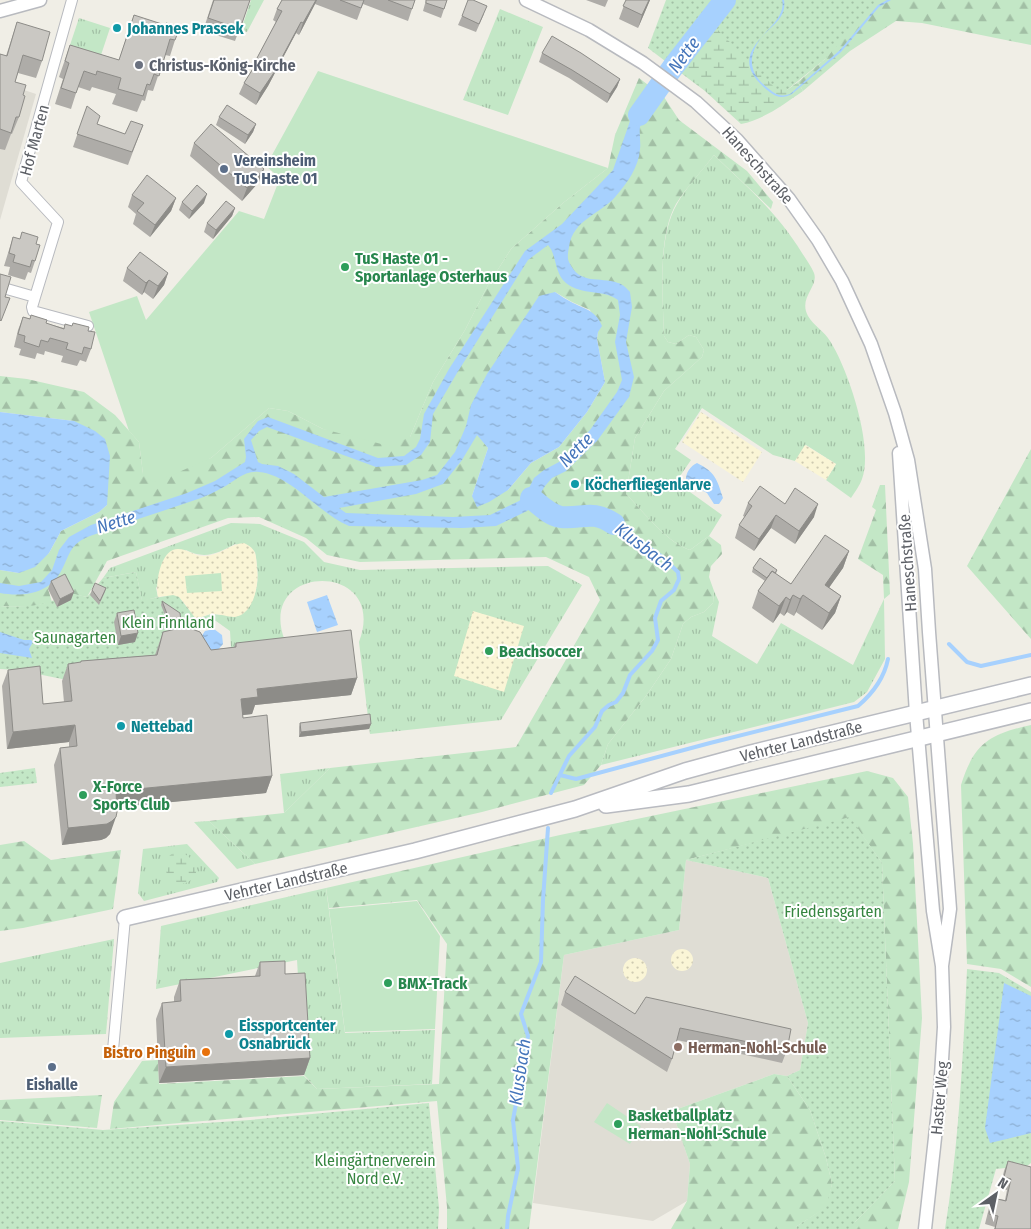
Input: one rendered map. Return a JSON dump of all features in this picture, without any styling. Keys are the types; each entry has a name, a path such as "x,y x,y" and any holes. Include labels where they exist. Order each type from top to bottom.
{"main road":[{"name":"Vehrter Landstraße","path":"125,918 415,852 575,809 685,771 1031,685"},
{"name":"Vehrter Landstraße","path":"575,809 689,794 1031,711"}],"street":[{"path":"0,10 40,0"},
{"name":"Hof Marten","path":"35,297 58,222 22,182 72,0"},
{"name":"Haneschstraße","path":"526,0 589,30 657,73 717,121 757,161 790,199 818,240 842,281 871,344 895,414 908,460 925,569 935,708"},
{"path":"0,287 35,297 32,307 33,311 88,326"},
{"name":"Haneschstraße","path":"895,414 901,469 916,713"},
{"name":"Haster Weg","path":"935,708 950,909 942,966"},
{"name":"Haster Weg","path":"916,713 933,912 942,966 944,1028 940,1092 925,1229"},
{"name":"Vehrter Landstraße","path":"113,1050 125,918"}],"shaded area":[{"path":"0,82 36,94 0,220"},
{"name":"Herman-Nohl-Schule","path":"686,860 768,878 808,1023 800,1070 787,1076 774,1074 672,1111 690,1164 687,1201 653,1221 533,1203 564,955 679,930"}],"green space":[{"path":"251,0 264,0 247,32 241,30"},
{"path":"666,0 718,0 669,64 648,48"},
{"path":"730,0 792,0 787,90 798,82 803,91 766,115 741,124 705,91 677,70"},
{"path":"730,0 880,0 825,59 787,90 776,89 712,24"},
{"path":"845,0 1031,0 1031,45 922,23 896,21 850,51 803,91 798,82 825,59"},
{"path":"500,9 543,27 508,115 463,100"},
{"path":"79,18 110,28 98,64 67,54"},
{"name":"TuS Haste 01 - Sportanlage Osterhaus","path":"318,71 608,168 563,203 511,249 488,285 465,330 433,382 410,437 389,446 323,429 288,411 269,408 211,458 153,482 143,474 139,442 129,431 89,312 137,296 146,320 239,211 264,219 280,178 266,166"},
{"path":"639,78 664,97 679,120 747,171 773,202 771,209 714,155 676,204 666,234 662,268 664,336 668,342 676,344 689,335 696,337 704,350 702,357 664,391 635,438 626,494 664,534 681,546 690,550 709,536 721,545 722,554 711,566 709,577 714,591 713,603 704,612 691,617 683,624 671,659 646,696 608,744 601,765 584,785 482,812 255,864 209,821 284,813 330,768 516,747 600,600 589,577 546,557 360,562 327,555 306,538 259,517 228,518 107,561 87,597 48,589 52,602 30,607 0,606 0,570 19,573 49,553 61,531 99,512 107,505 107,486 74,421 0,412 0,376 27,379 84,392 115,415 139,442 143,474 211,458 269,408 288,411 323,429 410,437 433,382 465,330 488,285 511,249 563,203 608,168 615,135","holes":["555,292 590,310 598,332 597,339 605,382 587,412 559,447 531,463 508,490 472,496 488,448 481,438 466,426"]},
{"path":"714,155 783,225 813,270 815,278 805,303 806,309 810,319 830,341 851,388 862,428 865,465 861,481 851,498 826,480 836,464 806,445 795,461 773,455 702,408 675,449 691,460 676,482 722,515 709,536 690,550 664,534 626,494 635,438 664,391 702,357 704,350 696,337 689,335 676,344 668,342 664,336 662,286 666,234 671,218 685,191"},
{"path":"1031,449 1031,639 967,566"},
{"path":"880,485 885,485 890,594 884,599 883,575 858,559 876,510 872,507"},
{"path":"231,523 260,524 304,542 324,562 360,570 548,566 582,585 501,720 370,734 359,642 363,615 356,596 341,585 322,581 303,585 288,596 281,615 285,641 227,652 231,647 230,631 216,621 200,624 196,619 211,614 221,615 252,601 258,577 255,552 235,544 205,555 199,555 186,550 156,588 158,597 142,601 136,572 103,578 110,568"},
{"name":"Saunagarten","path":"136,572 142,600 173,595 179,597 200,624 192,635 153,662 133,673 62,679 18,670 0,669 0,606 44,604 70,593 87,597 103,578"},
{"path":"221,573 222,591 187,593 185,576"},
{"path":"714,591 719,602 712,636 757,664 781,623 853,665 884,599 885,659 867,692 854,702 601,765 608,744 646,696 671,659 683,624 691,617 704,612 713,603"},
{"path":"1031,725 1031,987 1001,969 967,964 961,785 972,759 986,743 1005,732"},
{"path":"35,768 37,783 0,787 0,773"},
{"path":"330,768 284,813 280,774"},
{"path":"867,771 893,778 908,797 913,844 922,1018 909,1182 898,1229 855,1229 855,1222 895,1181 882,863 850,818 686,860 679,930 564,955 529,1229 447,1229 447,1207 437,1101 110,1129 114,1102 142,1061 158,1060 159,1084 304,1076 317,1089 439,1084 447,944 417,900 329,908 326,888 560,835"},
{"name":"Friedensgarten","path":"850,817 882,863 895,1181 855,1222 855,1229 796,1229 797,1226 826,1207 832,1184 826,1158 810,1110 787,1076 800,1070 808,1023 768,878 686,860"},
{"path":"209,821 255,864 237,869 194,822"},
{"path":"24,841 51,860 121,850 113,909 0,931 0,845"},
{"path":"187,844 219,878 217,882 144,901 138,893 143,849"},
{"path":"177,851 190,858 196,866 192,879 185,883 173,881 165,869 169,856"},
{"path":"326,888 345,1033 435,1030 432,1084 317,1089 304,1075 297,960 156,989 161,926"},
{"name":"BMX-Track","path":"417,901 440,936 435,1029 345,1032 329,909"},
{"path":"114,939 106,1034 0,1038 0,963"},
{"path":"967,969 999,973 1031,992 1031,1163 1027,1166 996,1169 979,1229 945,1229 957,1132"},
{"path":"774,1074 787,1076 810,1110 826,1158 832,1184 827,1207 797,1226 796,1229 671,1229 687,1201 690,1164 672,1111"},
{"path":"102,1095 97,1128 0,1120 0,1100"},
{"name":"Kleingärtnerverein Nord e.V.","path":"429,1103 439,1208 438,1229 0,1229 0,1121 103,1130 250,1120"},
{"name":"Basketballplatz Herman-Nohl-Schule","path":"607,1103 641,1126 630,1144 594,1122"}],"sand":[{"path":"701,412 762,452 743,482 682,442"},
{"path":"805,445 836,464 826,480 795,461"},
{"path":"244,543 254,550 255,553 257,583 251,605 241,615 234,617 210,614 195,619 184,603 177,597 158,597 157,584 160,568 167,555 172,551 181,549 204,556"},
{"name":"Beachsoccer","path":"473,611 524,626 504,692 454,676"},
{"path":"682,949 690,952 693,960 690,968 682,971 674,968 671,960 674,952"},
{"path":"635,958 644,961 647,970 644,979 635,982 626,979 623,970 626,961"}],"water":[{"path":"718,0 730,0 677,70 669,64"},
{"path":"782,0 784,0 781,17 766,33 776,21 781,11"},
{"path":"891,0 879,7 841,52 792,94 781,97 771,93 755,78 749,64 751,52 759,41 753,52 752,66 754,72 763,84 774,93 779,95 790,94 840,50 878,5"},
{"path":"651,87 661,94 641,123 639,156 632,174 610,202 588,218 576,230 572,238 568,257 573,270 584,277 611,281 620,284 630,292 632,307 626,342 634,377 629,397 597,441 566,471 552,478 527,511 496,526 463,528 349,526 282,480 271,475 254,472 244,475 201,498 83,539 73,548 55,580 42,590 17,595 0,593 0,583 19,586 41,582 52,570 59,550 69,537 91,525 187,493 215,481 245,462 244,439 258,421 268,417 378,458 404,456 416,447 420,439 424,414 449,369 525,251 562,224 613,170 630,121","holes":["548,245 559,274 566,283 579,290 606,295 618,300 620,315 615,342 622,380 617,392 590,430 559,462 534,478 525,496 519,501 490,515 453,517 346,513 339,508 416,494 443,484 462,460 477,435 488,448 472,496 477,507 508,490 531,463 559,447 587,412 605,382 597,339 598,332 602,326 600,321 590,312 555,292 539,296 487,374 471,405 466,426 455,452 437,475 422,480 324,497 294,474 278,466 258,462 251,440 259,431 267,427 376,467 406,465 421,455 430,442 433,414 528,260"]},
{"path":"0,412 74,421 95,431 105,439 110,456 107,505 99,512 61,531 49,553 35,567 19,573 0,570"},
{"path":"697,463 712,473 717,481 723,498 719,504 714,504 707,493 686,482 686,476 692,466"},
{"path":"327,595 338,625 317,632 307,602"},
{"path":"214,629 222,635 223,644 217,651 207,652 201,637 205,631"},
{"path":"0,632 24,640 31,640 33,642 29,649 32,658 0,653"},
{"path":"1004,983 1031,996 1031,1133 990,1143 985,1128"}],"building":[{"path":"214,0 250,0 240,29 208,18"},
{"path":"282,0 316,0 303,23 301,22 273,74 260,93 244,83 259,59 257,58 282,11 277,9"},
{"path":"340,0 364,0 361,8"},
{"path":"388,0 415,0 412,9"},
{"path":"426,0 447,0 444,9 426,3"},
{"path":"468,0 473,0 487,6 479,24 462,16"},
{"path":"626,0 649,0 642,15 623,6"},
{"path":"134,15 165,25 166,23 180,27 175,40 170,39 159,76 154,74 150,85 147,84 143,96 118,89 121,78 97,71 96,75 84,71 76,93 61,88 69,63 65,61 70,45 119,60"},
{"path":"17,22 50,32 42,61 23,55 15,82 26,85 23,95 25,96 19,117 16,117 11,133 0,129 0,54 7,56"},
{"path":"552,36 620,79 610,94 542,53"},
{"path":"227,105 256,124 248,135 219,117"},
{"path":"87,106 100,116 97,124 125,134 131,121 143,125 132,152 77,134"},
{"path":"211,124 264,169 247,188 194,143"},
{"path":"147,175 176,198 155,225 137,211 144,203 132,195"},
{"path":"197,185 207,194 192,211 182,202"},
{"path":"226,201 235,208 216,230 207,223"},
{"path":"22,232 38,237 36,244 40,245 35,261 32,260 30,267 13,262 15,255 9,253 13,237 20,239"},
{"path":"140,252 168,273 158,286 149,280 146,283 127,268"},
{"path":"0,274 11,277 5,297 10,298 1,321 0,320"},
{"path":"31,315 47,320 46,323 64,329 65,324 72,326 73,323 89,327 88,331 95,332 91,349 84,347 82,354 66,349 68,343 50,338 48,342 41,340 39,347 24,342 25,336 18,334 23,317 30,319"},
{"path":"760,486 785,504 795,488 818,504 799,531 776,515 759,539 739,525 752,506 748,503"},
{"path":"825,535 849,551 825,585 841,596 829,613 803,595 800,599 793,595 790,600 786,597 779,606 758,591 772,571 791,584"},
{"path":"760,558 777,570 775,573 772,571 767,578 753,568"},
{"path":"65,574 74,592 60,599 51,581"},
{"path":"95,583 106,588 100,601 92,590"},
{"path":"162,601 180,613 181,621 173,622 169,619"},
{"path":"134,610 138,633 121,636 117,613"},
{"name":"Nettebad","path":"180,628 200,632 211,650 236,647 236,643 351,630 357,678 257,689 258,697 241,699 243,718 267,715 272,776 116,791 117,812 116,817 112,821 107,824 68,828 60,748 77,746 75,725 13,732 8,670 40,666 43,704 72,701 68,664 81,661 157,655 163,632"},
{"path":"370,714 371,724 301,732 300,723"},
{"name":"Eissportcenter Osnabrück","path":"285,961 285,974 305,973 310,1058 166,1067 162,1003 181,1001 180,980 260,976 260,962"},
{"path":"575,976 635,1014 646,997 791,1029 787,1050 680,1028 672,1059 565,992"},
{"path":"1008,1161 1031,1167 1031,1229 995,1229 998,1216 989,1214 993,1198 1006,1201 1011,1179 1004,1177"}],"waterway":[{"name":"Nette","path":"639,115 673,67 725,0"},
{"name":"Klusbach","path":"531,498 557,516 593,516 606,519 614,524"},
{"name":"Klusbach","path":"551,793 569,756 595,727 602,711 616,702 623,693 630,675 652,651 658,640 655,618 661,601 674,590 679,579 678,572 661,556 614,524"},
{"path":"949,644 967,662 981,666 1031,655"},
{"path":"560,775 576,779 858,706 877,686 884,673 888,659"},
{"name":"Klusbach","path":"507,1229 518,1168 513,1120 528,1036 521,1014 541,962 548,828"}],"place":[{"name":"Johannes Prassek","path":"117,28"},
{"name":"Christus-König-Kirche","path":"139,65"},
{"name":"Vereinsheim TuS Haste 01","path":"224,169"},
{"name":"TuS Haste 01 - Sportanlage Osterhaus","path":"345,267"},
{"name":"Köcherfliegenlarve","path":"575,484"},
{"name":"Beachsoccer","path":"489,651"},
{"name":"Nettebad","path":"121,726"},
{"name":"X-Force Sports Club","path":"83,795"},
{"name":"BMX-Track","path":"388,983"},
{"name":"Eissportcenter Osnabrück","path":"229,1034"},
{"name":"Herman-Nohl-Schule","path":"678,1047"},
{"name":"Bistro Pinguin","path":"206,1052"},
{"name":"Eishalle","path":"52,1067"},
{"name":"Basketballplatz Herman-Nohl-Schule","path":"618,1124"}],"park label":[{"name":"Klein Finnland","path":"168,622"}]}
